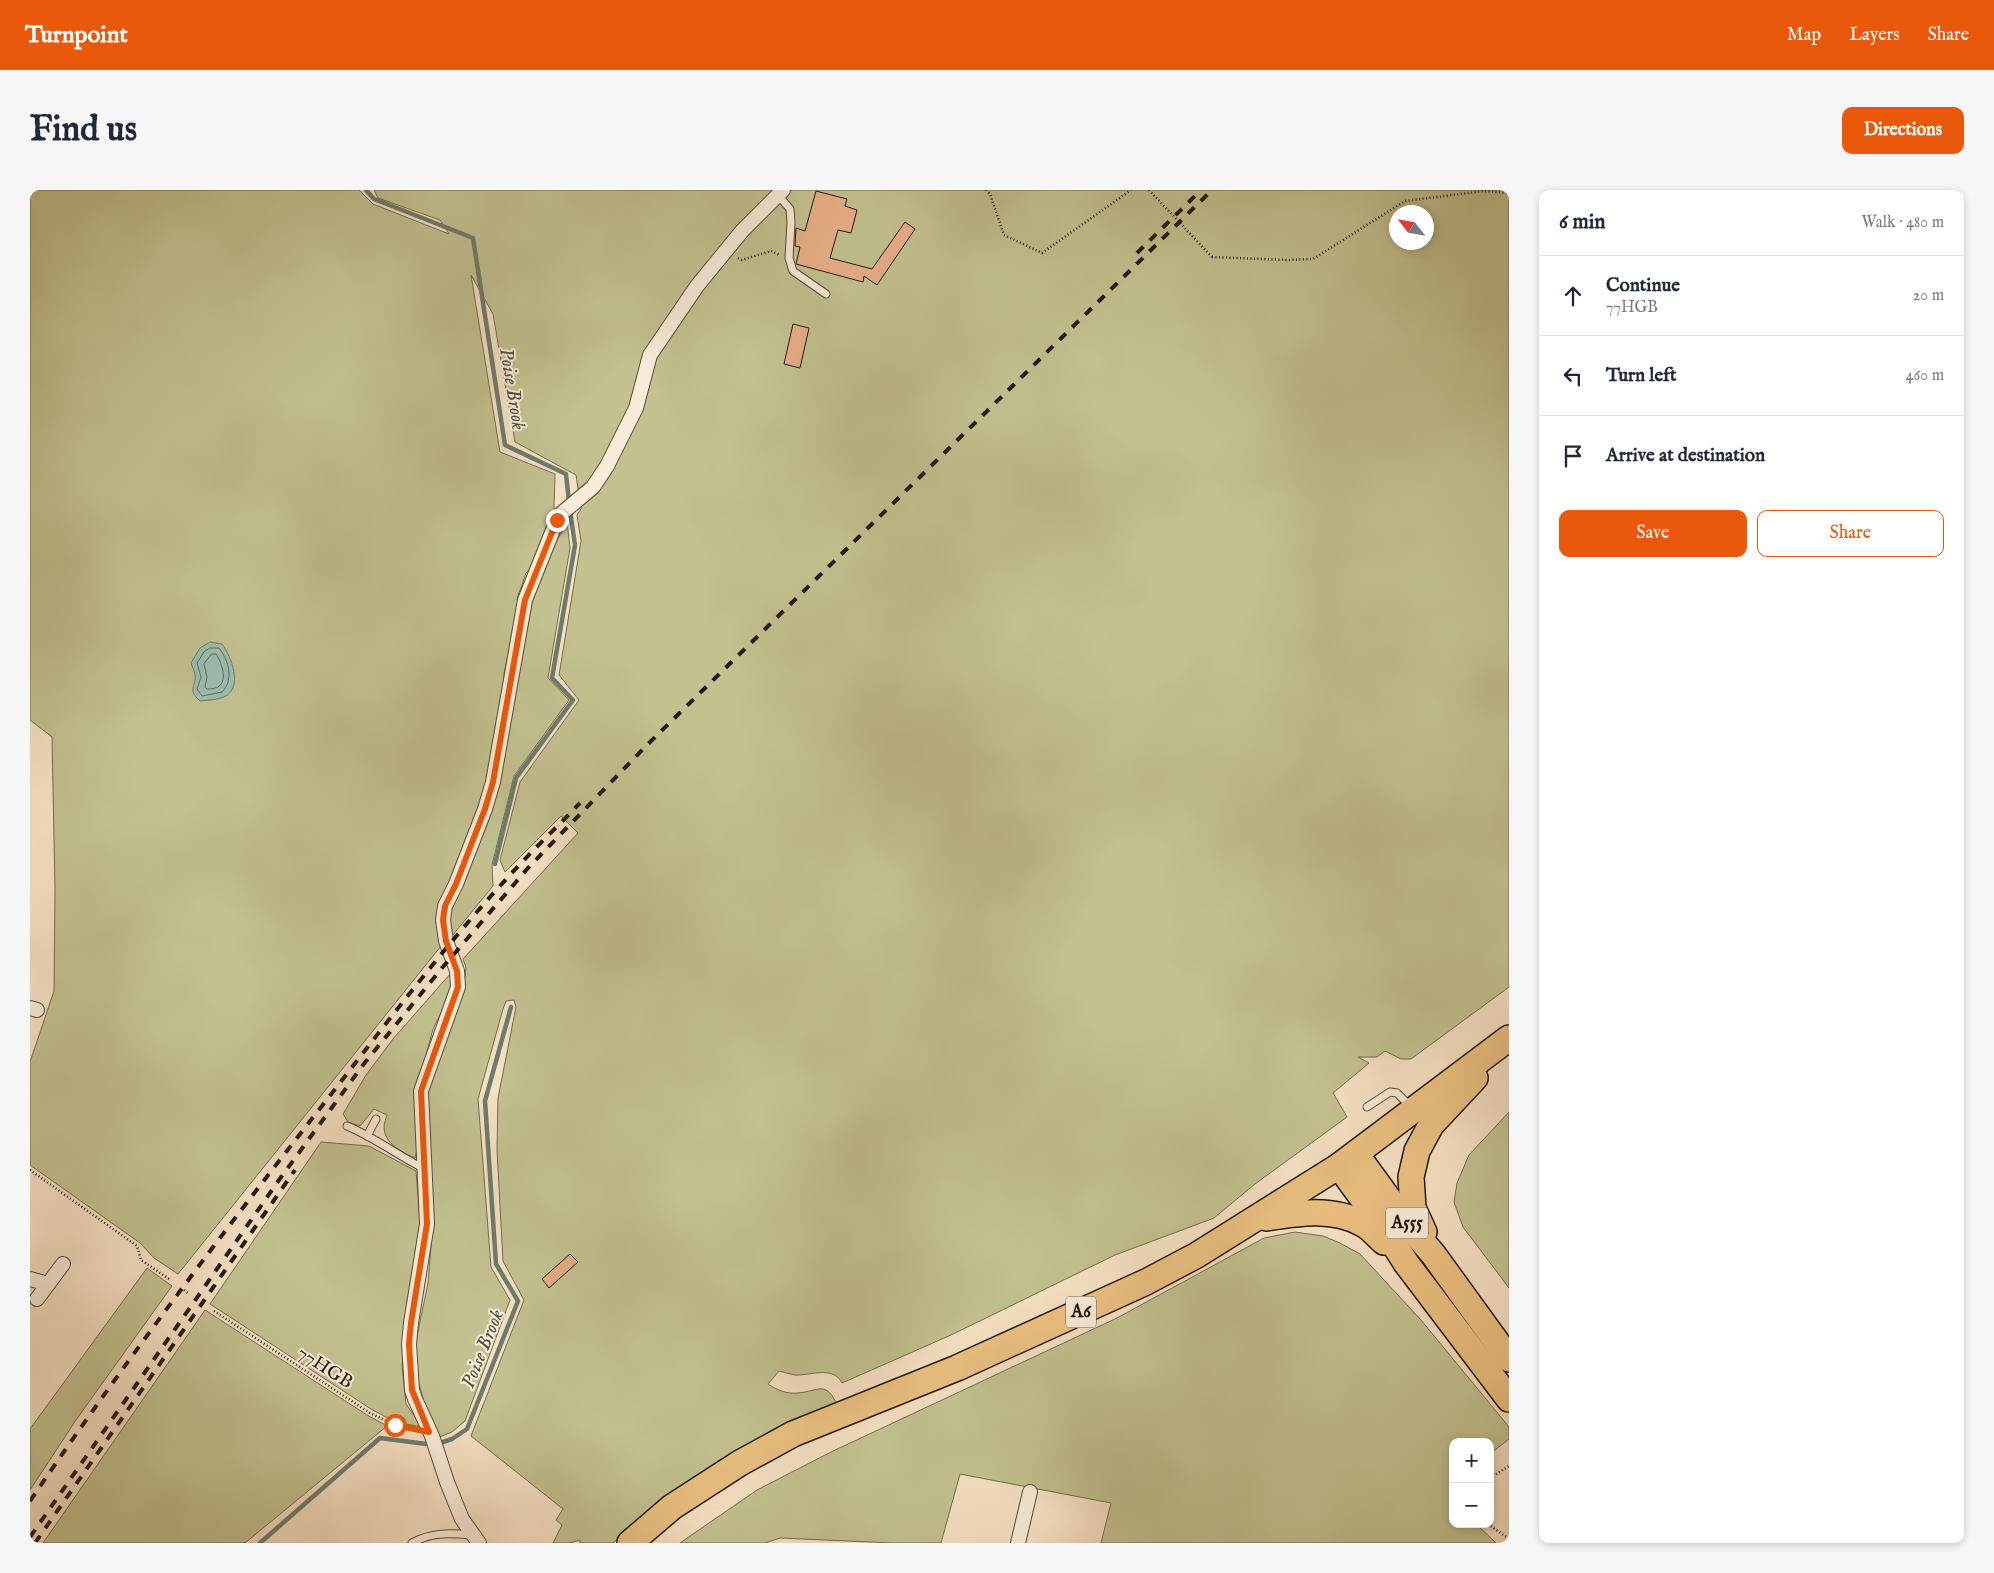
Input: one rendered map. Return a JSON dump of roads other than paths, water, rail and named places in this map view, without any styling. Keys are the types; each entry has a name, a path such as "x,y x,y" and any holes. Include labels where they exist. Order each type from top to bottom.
{"highway":[{"name":"A6","path":"630,1543 672,1507 740,1463 793,1434 957,1368 1088,1310 1154,1278 1254,1220 1347,1160 1509,1038"},
{"path":"1433,1254 1413,1208 1411,1177 1417,1151 1432,1124 1509,1042"},
{"name":"A555","path":"1347,1160 1404,1220 1433,1254 1509,1359"},
{"name":"A555","path":"1347,1160 1384,1228 1406,1263 1509,1399"},
{"path":"1254,1220 1302,1212 1334,1214 1365,1225 1406,1263"}],"street":[{"path":"476,1539 462,1519 412,1390 409,1344 427,1224 421,1091 458,987 457,971 446,941 443,920 445,906 456,884 485,809 493,782 525,600 557,520 562,513 593,487 607,466 631,421 650,355 697,286 742,231 780,192"},
{"path":"37,1299 63,1264"},
{"path":"30,1279 48,1284"},
{"path":"1018,1543 1030,1492"}],"lane":[{"path":"780,192 790,209 789,258 793,270 826,294"},
{"path":"1367,1107 1390,1092 1397,1093 1413,1110"},
{"path":"368,1136 376,1119"},
{"path":"346,1126 368,1136 423,1168"},
{"path":"412,1543 440,1534 476,1539"}],"water":[{"path":"210,642 222,644 232,664 235,679 230,693 224,697 200,701 193,691 195,672 191,663 200,648"}],"waterway":[{"name":"Poise Brook","path":"366,190 374,199 473,238 505,445 566,474 569,502"},
{"name":"Poise Brook","path":"495,864 516,778 573,700 552,678 575,545 570,510"},
{"name":"Poise Brook","path":"260,1543 380,1438 434,1445 452,1439 467,1429 518,1301 496,1264 485,1101 511,1007"}],"railway":[{"path":"1137,253 1201,190"},
{"path":"30,1537 279,1180 363,1065 442,968 528,868 645,747 1212,190"},
{"path":"30,1501 168,1308 388,1020 468,922 580,803"},
{"path":"35,1543 295,1170"}]}
